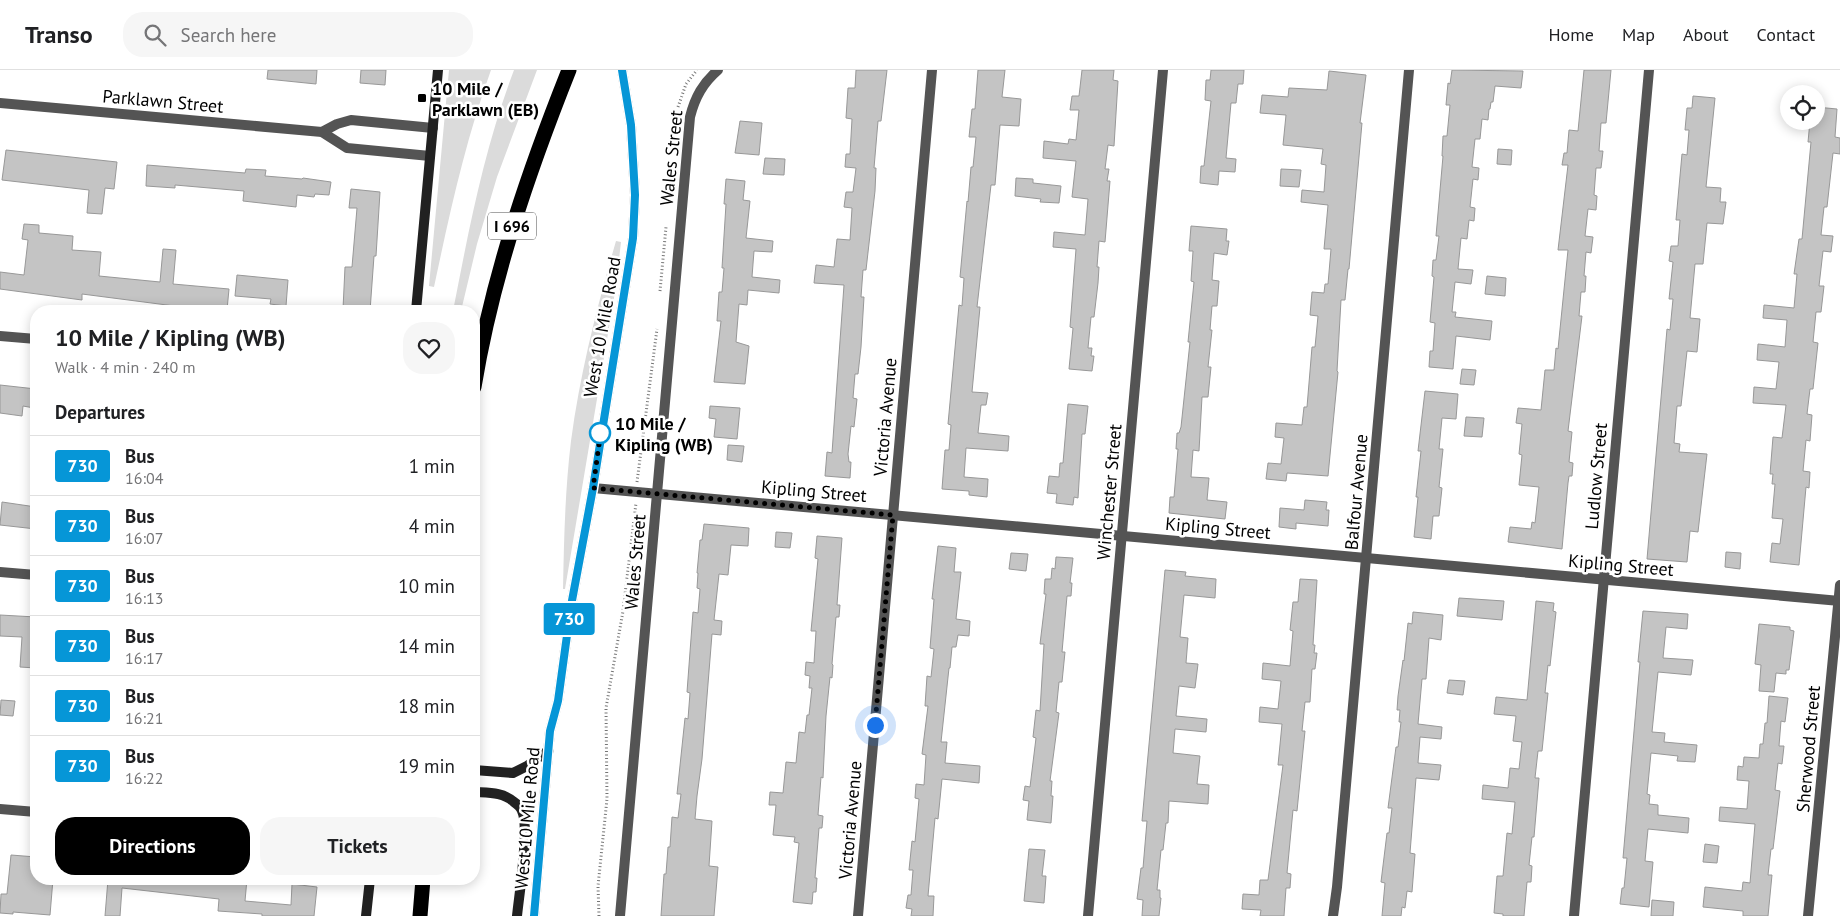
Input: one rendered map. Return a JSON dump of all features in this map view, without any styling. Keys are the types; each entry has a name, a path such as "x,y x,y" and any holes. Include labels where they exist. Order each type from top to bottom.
{"highway":[{"name":"I 696","path":"480,360 494,294 515,218 545,131 569,70"},
{"path":"420,916 423,885"}],"main road":[{"path":"417,305 438,70"},
{"name":"West 10 Mile Road","path":"534,916 550,731 558,701 571,606 593,488 633,238 635,195 631,125 622,70"},
{"path":"480,770 513,773 527,766 549,750"},
{"path":"480,792 498,794 515,802 522,810 525,829 517,916"},
{"path":"366,916 369,885"}],"street":[{"name":"Wales Street","path":"620,916 690,117 698,92 718,70"},
{"name":"Victoria Avenue","path":"858,916 932,70"},
{"name":"Winchester Street","path":"1088,916 1163,70"},
{"name":"Balfour Avenue","path":"1334,916 1409,70"},
{"name":"Ludlow Street","path":"1574,916 1650,70"},
{"name":"Parklawn Street","path":"0,103 322,132 347,148 430,156"},
{"name":"Parklawn Street","path":"322,132 337,124 351,120 433,128"},
{"path":"0,336 30,338"},
{"name":"Kipling Street","path":"593,488 1839,601"},
{"path":"0,572 30,574"},
{"name":"Sherwood Street","path":"1808,916 1840,584"},
{"path":"0,808 30,811"}],"path":[{"path":"677,115 682,94 689,79 697,70"},
{"path":"660,292 666,224"},
{"path":"638,481 658,321"},
{"path":"599,916 598,886 607,799 606,708 623,611 636,503"}],"shaded area":[{"path":"449,70 491,70 452,204 434,287 429,286"},
{"path":"514,70 537,70 497,177 477,244 462,305 454,305 471,220 503,100"},
{"path":"616,241 621,242 616,286 565,589 563,589 566,496 571,441 579,390 590,340"}],"building":[{"path":"268,70 317,70 316,84 267,79"},
{"path":"361,70 386,70 385,85 360,83"},
{"path":"856,70 887,70 881,121 878,121 874,168 876,168 875,191 866,270 863,270 861,297 864,297 861,347 858,374 855,374 853,398 857,399 854,427 851,426 848,454 849,462 851,462 850,478 825,476 827,452 832,453 844,285 814,283 816,265 834,267 837,239 850,240 852,208 844,207 846,192 853,192 856,168 845,167 846,154 850,154 852,119 846,118 848,88 855,88"},
{"path":"978,70 1005,70 1002,97 1021,99 1019,126 1000,125 995,185 991,185 977,307 980,307 972,392 988,393 986,405 981,405 978,433 1009,436 1008,451 966,448 964,477 988,479 987,497 969,495 969,491 942,489 945,450 949,450 951,425 948,424 959,305 962,306 964,278 960,277 967,201 976,137 969,137 972,109 975,109"},
{"path":"1082,70 1114,70 1113,80 1118,81 1114,146 1108,145 1105,169 1109,169 1107,181 1110,181 1105,242 1099,241 1098,283 1094,317 1091,317 1088,348 1092,348 1091,356 1094,356 1092,371 1069,369 1073,328 1070,327 1076,249 1053,247 1054,232 1085,235 1088,199 1072,197 1076,161 1043,158 1044,141 1068,144 1069,139 1076,140 1079,110 1070,110 1072,96 1079,96"},
{"path":"1211,70 1244,70 1243,84 1238,84 1236,103 1231,103 1226,158 1236,159 1235,172 1219,171 1218,185 1200,183 1201,166 1204,166 1211,101 1205,100 1206,80 1210,80"},
{"path":"1452,70 1523,71 1521,88 1495,86 1488,120 1482,119 1480,139 1475,139 1472,167 1479,168 1478,180 1473,179 1470,207 1475,208 1474,221 1469,220 1467,239 1461,238 1458,269 1473,270 1471,284 1455,282 1452,312 1456,312 1455,317 1492,321 1490,340 1456,336 1453,369 1429,367 1430,351 1433,351 1435,323 1430,322 1434,277 1432,276 1433,260 1436,260 1439,236 1436,236 1443,136 1447,136 1450,105 1446,105 1448,83 1450,84"},
{"path":"1584,70 1611,70 1606,123 1601,123 1599,151 1603,151 1601,168 1596,168 1594,195 1597,196 1596,210 1588,209 1585,236 1593,237 1591,253 1586,252 1585,292 1581,292 1579,316 1582,316 1568,431 1572,432 1569,462 1573,463 1572,476 1569,476 1568,483 1562,549 1508,542 1510,527 1531,529 1532,522 1535,523 1539,487 1519,485 1522,455 1519,454 1522,424 1516,423 1518,408 1541,410 1545,370 1554,370 1556,348 1558,349 1568,250 1558,250 1568,165 1562,165 1564,153 1567,153 1569,130 1578,131"},
{"path":"1329,71 1366,75 1360,123 1362,123 1349,269 1345,300 1341,300 1338,372 1328,476 1287,473 1286,481 1266,479 1268,463 1281,464 1284,438 1275,437 1276,423 1302,425 1304,407 1307,407 1312,347 1315,347 1318,316 1310,315 1312,292 1324,293 1325,284 1328,284 1331,249 1324,249 1328,205 1301,202 1302,190 1324,192 1326,165 1321,164 1323,149 1283,145 1286,115 1260,113 1262,95 1288,97 1289,88 1327,90"},
{"path":"1693,96 1715,98 1706,187 1721,188 1720,202 1726,202 1723,224 1707,223 1703,264 1695,264 1690,318 1700,319 1697,352 1687,351 1681,406 1677,406 1674,443 1680,444 1679,452 1707,454 1698,532 1690,531 1687,562 1647,559 1667,329 1670,330 1673,299 1669,299 1673,262 1669,261 1671,246 1678,246 1680,220 1676,220 1682,154 1687,155 1689,130 1685,130 1687,108 1692,108"},
{"path":"1825,108 1837,109 1835,137 1840,138 1840,154 1833,153 1827,207 1824,207 1821,235 1833,236 1831,252 1823,251 1819,286 1824,286 1821,312 1816,312 1813,342 1818,343 1813,389 1810,389 1807,414 1812,415 1810,441 1806,440 1803,471 1810,472 1809,488 1806,487 1799,565 1770,562 1772,543 1780,544 1783,519 1772,518 1775,484 1772,484 1773,474 1770,474 1773,437 1782,438 1786,405 1753,403 1754,387 1776,389 1779,362 1757,360 1758,344 1785,347 1787,320 1763,318 1764,305 1794,308 1797,274 1794,274 1799,239 1802,239 1811,142 1808,142 1809,130 1825,130"},
{"path":"740,121 762,123 759,155 735,153"},
{"path":"1498,149 1512,150 1511,165 1497,164"},
{"path":"6,150 117,162 114,189 105,188 102,214 87,213 89,190 2,180"},
{"path":"765,158 785,159 784,175 763,174"},
{"path":"147,165 245,173 246,169 266,170 265,176 331,182 329,195 315,194 314,197 297,195 296,207 243,201 244,191 175,185 175,188 146,186"},
{"path":"1281,169 1301,170 1299,187 1280,186"},
{"path":"1016,178 1033,179 1033,183 1061,186 1059,203 1040,202 1041,199 1015,196"},
{"path":"726,179 745,181 743,200 750,201 746,238 773,241 772,252 754,251 752,277 780,280 779,293 748,290 747,305 739,304 736,342 749,346 745,384 714,382 721,321 717,321 719,292 722,292 724,268 722,268"},
{"path":"351,189 380,192 370,305 343,305 345,267 352,267 357,208 349,208"},
{"path":"24,224 39,225 39,233 73,236 72,250 101,252 99,276 160,282 163,249 176,250 173,284 229,289 227,305 167,305 82,294 82,300 0,289 0,272 24,275 28,240 22,239"},
{"path":"1191,226 1227,229 1226,241 1229,241 1227,255 1214,253 1212,280 1219,281 1217,306 1212,306 1210,330 1212,330 1208,367 1211,367 1208,397 1202,397 1199,451 1193,450 1191,477 1209,478 1207,500 1227,502 1225,519 1169,513 1170,497 1174,497 1178,449 1176,449 1177,433 1179,433 1181,427 1190,342 1188,342 1194,282 1191,281 1193,251 1189,251"},
{"path":"237,275 288,280 286,305 270,304 271,299 235,296"},
{"path":"1487,276 1506,278 1505,296 1485,294"},
{"path":"1462,369 1476,370 1474,385 1460,384"},
{"path":"0,385 30,388 30,407 23,406 22,416 0,413"},
{"path":"1425,391 1458,394 1456,419 1442,418 1439,449 1443,449 1439,487 1442,488 1439,516 1433,516 1431,539 1414,537 1421,451 1418,451"},
{"path":"1068,404 1088,406 1085,434 1082,434 1078,498 1074,497 1073,505 1056,503 1057,494 1047,493 1049,476 1059,477 1060,463 1063,463"},
{"path":"710,406 740,408 737,439 714,437 716,419 709,418"},
{"path":"1466,417 1484,418 1482,437 1464,436"},
{"path":"728,445 744,446 742,462 727,460"},
{"path":"1305,500 1327,502 1326,510 1329,510 1328,526 1296,523 1296,529 1279,527 1280,508 1304,510"},
{"path":"2,502 30,506 30,528 0,525"},
{"path":"704,524 749,528 748,546 731,545 728,575 719,574 714,620 722,621 721,635 712,634 702,759 697,796 695,819 712,821 709,866 718,867 714,916 661,916 664,874 666,874 668,847 670,847 672,817 678,818 681,794 677,794 685,718 688,719 690,693 687,692 693,612 698,613 700,589 697,588 697,573 700,540 702,540"},
{"path":"776,532 792,533 790,548 775,547"},
{"path":"817,536 842,538 837,605 840,605 839,617 836,617 832,678 830,677 826,716 823,778 821,777 818,815 823,816 822,828 819,828 815,878 817,878 816,892 813,892 812,904 793,902 799,843 794,842 795,837 773,835 776,805 769,805 770,792 783,793 786,762 796,763 799,732 805,733 807,715 809,715 812,688 809,688 810,676 805,675 806,662 814,663 816,631 811,631 818,559 815,558"},
{"path":"938,546 956,548 954,572 961,572 956,619 970,621 969,636 958,635 956,647 952,647 941,742 947,742 945,763 980,766 979,783 942,779 938,819 935,818 928,896 934,896 933,916 911,916 912,909 906,908 908,895 911,895 913,870 909,870 912,841 915,842 919,799 915,798 916,784 924,785 926,755 922,754 928,706 925,706 927,676 931,677 934,649 930,648 934,599 932,599"},
{"path":"1726,552 1741,553 1740,569 1725,567"},
{"path":"1011,553 1028,554 1026,571 1009,569"},
{"path":"1056,557 1073,558 1070,583 1072,583 1071,596 1067,596 1062,652 1065,652 1062,682 1059,682 1056,712 1059,713 1050,781 1052,781 1051,796 1053,796 1051,823 1027,820 1029,801 1023,800 1025,786 1030,787 1036,738 1033,737 1036,710 1040,711 1044,644 1040,644 1046,594 1044,594 1045,579 1051,579 1052,568 1055,569"},
{"path":"1165,570 1186,572 1185,576 1216,579 1215,598 1184,595 1180,637 1188,638 1186,663 1198,664 1195,688 1179,686 1176,716 1207,719 1206,732 1175,729 1173,753 1200,756 1197,784 1209,785 1208,804 1169,801 1168,823 1166,823 1163,850 1161,850 1157,890 1160,890 1161,898 1159,916 1142,916 1143,900 1137,899 1141,868 1143,868 1147,821 1142,821"},
{"path":"1300,579 1317,580 1313,645 1315,645 1314,653 1317,653 1315,669 1312,669 1310,702 1305,702 1302,731 1305,731 1297,811 1293,810 1287,873 1291,874 1290,888 1286,888 1284,916 1260,916 1261,910 1242,909 1243,894 1259,895 1260,880 1268,880 1283,765 1278,765 1282,724 1259,722 1260,707 1278,709 1281,681 1262,679 1263,663 1290,666 1293,631 1290,630 1293,602 1298,602"},
{"path":"1459,598 1504,601 1502,620 1457,616"},
{"path":"1536,601 1554,603 1553,611 1556,612 1545,693 1548,693 1542,751 1538,751 1535,778 1539,778 1534,837 1532,837 1529,865 1532,866 1531,882 1527,882 1524,916 1503,916 1503,914 1494,913 1497,876 1503,876 1507,833 1512,834 1515,802 1482,799 1483,785 1508,788 1510,768 1519,769 1522,742 1513,741 1516,716 1494,714 1496,697 1527,700"},
{"path":"1643,611 1688,614 1687,629 1666,627 1663,658 1693,660 1691,675 1658,672 1652,732 1665,733 1664,742 1697,745 1695,762 1677,761 1678,756 1651,753 1647,794 1650,795 1649,804 1658,805 1658,815 1689,818 1688,833 1648,829 1645,861 1653,862 1649,907 1620,904 1622,888 1624,888 1627,858 1623,858"},
{"path":"1413,612 1443,615 1441,640 1429,638 1426,679 1422,679 1418,724 1442,727 1441,739 1420,737 1418,763 1441,765 1439,780 1416,778 1410,853 1415,854 1412,892 1407,891 1405,908 1402,907 1401,916 1382,916 1385,883 1381,882 1392,808 1388,808 1401,722 1399,722 1400,710 1397,710 1398,696 1408,623 1412,624"},
{"path":"0,615 30,617 30,668 20,667 22,637 0,636"},
{"path":"1759,624 1790,627 1790,630 1794,631 1789,670 1786,670 1786,674 1776,673 1774,692 1759,691 1761,665 1755,664"},
{"path":"1449,680 1465,681 1463,695 1447,693"},
{"path":"1769,696 1788,698 1785,722 1781,721 1779,746 1784,746 1782,764 1778,763 1775,790 1780,791 1768,875 1772,875 1768,916 1743,916 1743,911 1703,907 1705,887 1742,891 1743,882 1750,883 1755,824 1719,821 1720,807 1747,809 1749,781 1737,780 1738,766 1743,767 1744,757 1759,758 1760,744 1763,744 1765,723 1767,723"},
{"path":"1,700 15,701 13,716 0,715"},
{"path":"1705,844 1719,846 1717,863 1703,862"},
{"path":"1029,849 1045,850 1042,876 1046,876 1044,903 1024,901"},
{"path":"11,855 30,857 30,885 52,885 50,915 13,912 13,914 0,913 1,894 7,894"},
{"path":"108,885 246,885 245,901 291,905 292,885 317,887 314,916 262,916 262,914 218,911 219,899 122,888 120,916 105,916"},
{"path":"1652,900 1674,902 1673,916 1651,916"}],"bus line":[{"name":"730","path":"534,916 550,731 558,701 571,606 593,488 633,238 635,195 631,125 622,70"}],"place":[{"name":"10 Mile / Parklawn (EB)","path":"422,98"},
{"name":"10 Mile / Kipling (WB)","path":"600,433"}],"route":[{"path":"600,433 601,430 593,488 893,515 875,725"}]}
